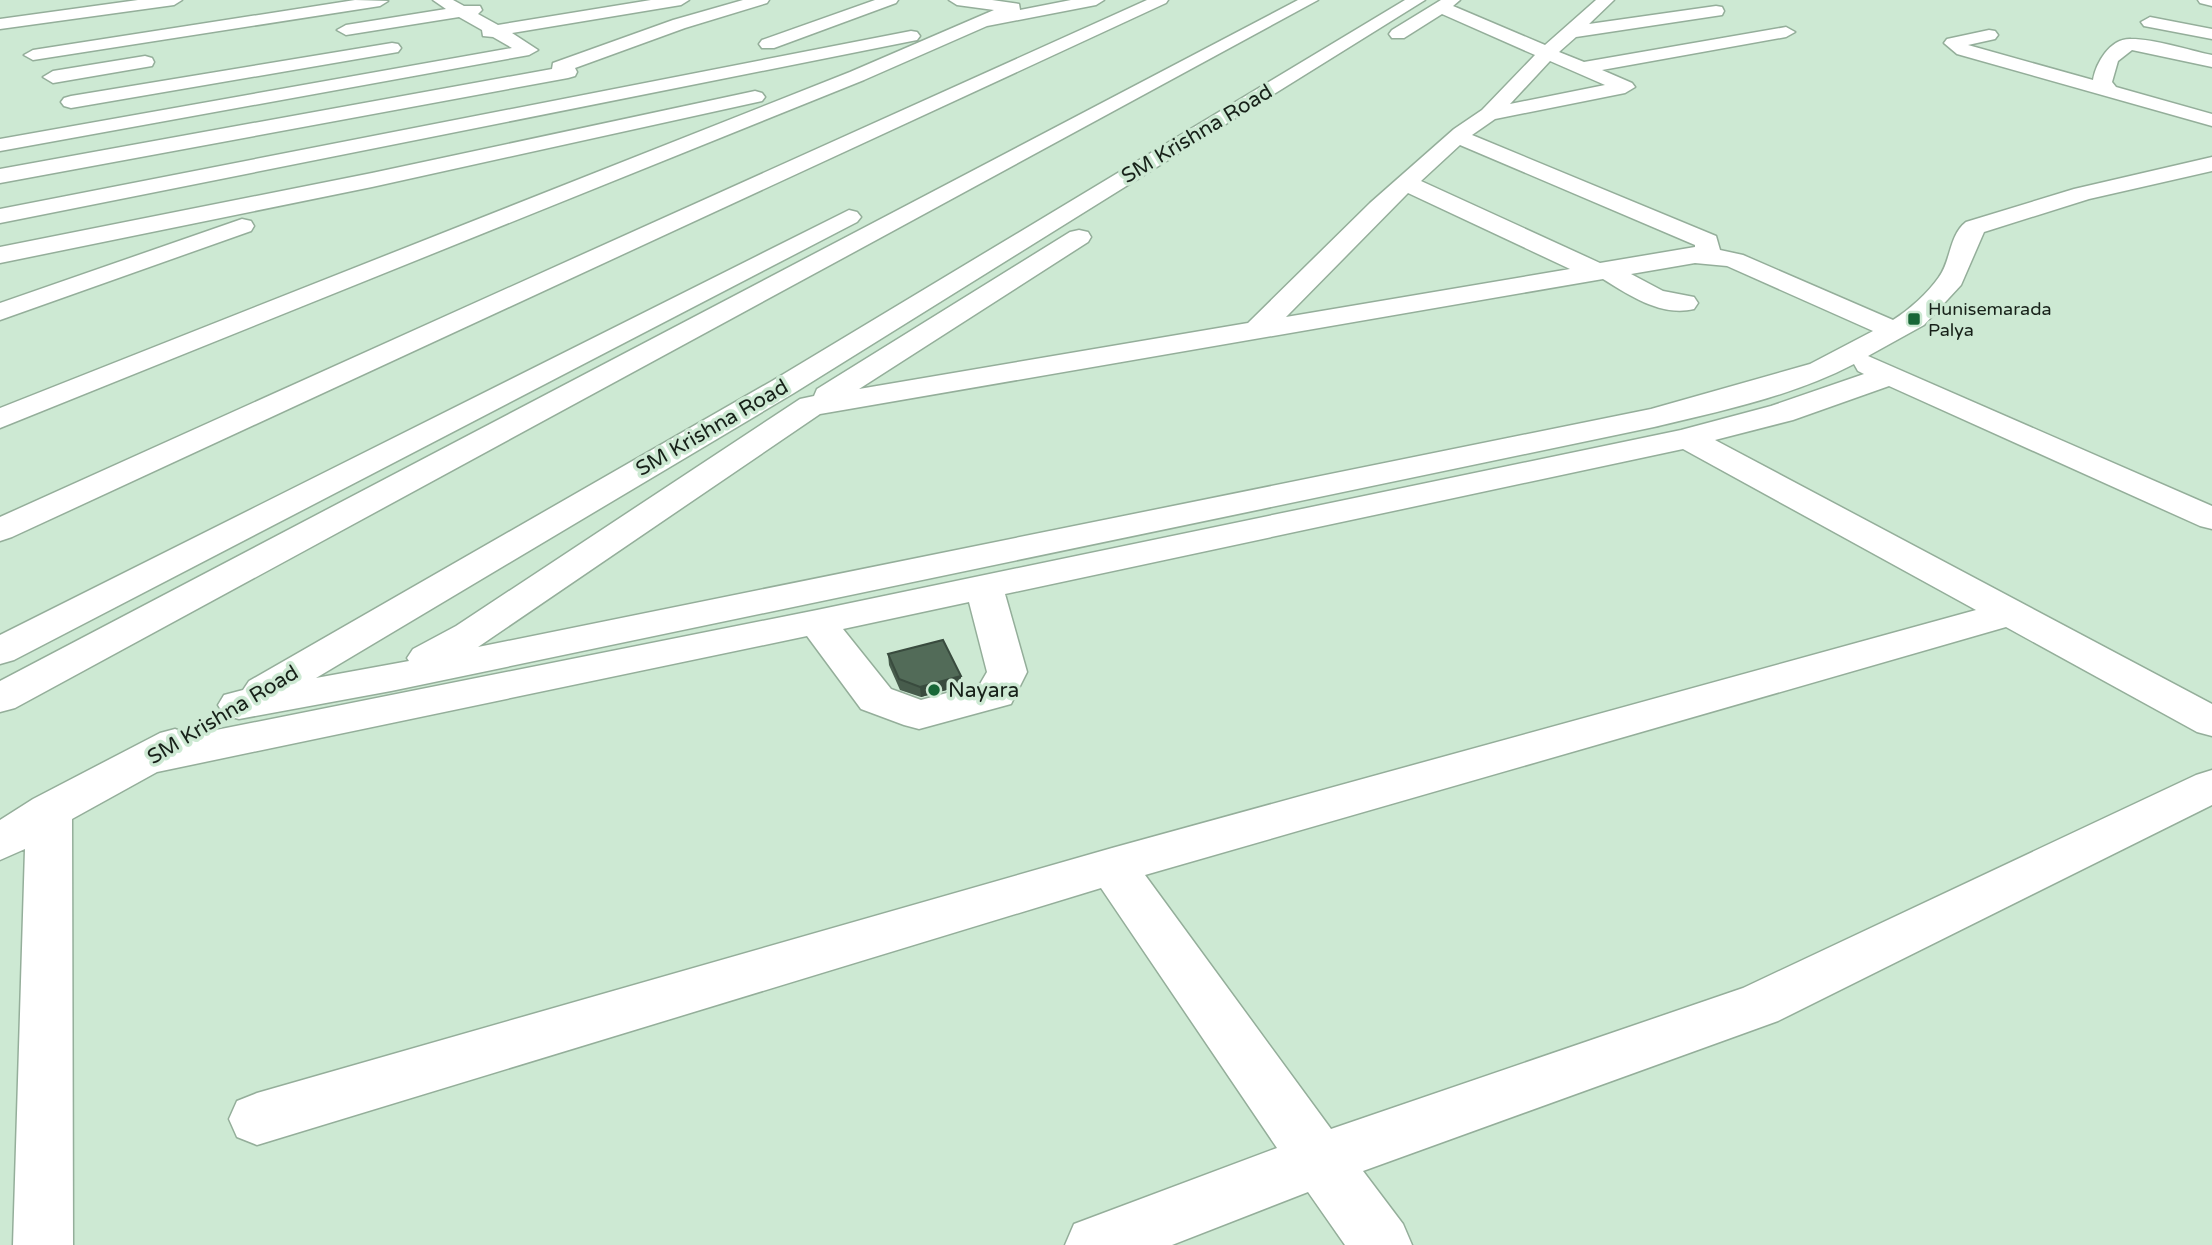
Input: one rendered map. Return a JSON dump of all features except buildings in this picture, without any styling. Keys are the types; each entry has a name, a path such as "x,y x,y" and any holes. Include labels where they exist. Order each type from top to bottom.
{"main road":[{"path":"5,24 30,4 88,0"},
{"path":"5,24 174,0"},
{"path":"33,55 388,0"},
{"path":"441,0 564,69 606,96"},
{"path":"470,35 681,0"},
{"path":"0,176 564,69 679,24 761,0"},
{"path":"658,84 890,0"},
{"path":"0,419 858,76 1013,8 957,0"},
{"path":"0,216 658,84 1096,0"},
{"path":"0,530 1160,0"},
{"path":"0,651 1273,0"},
{"path":"0,698 1310,0"},
{"path":"1258,329 1406,183 1458,136 1489,114 1548,52 1606,0"},
{"path":"2206,0 2212,1"},
{"path":"1231,140 1436,2 1625,87 1489,114"},
{"name":"SM Krishna Road","path":"0,842 24,817 153,758 1436,2"},
{"path":"5,24 196,8"},
{"path":"325,33 486,8"},
{"path":"1571,32 1716,11"},
{"path":"2150,22 2212,34"},
{"path":"5,24 53,77 88,129"},
{"path":"589,36 679,24"},
{"path":"1584,68 1786,32"},
{"path":"1989,35 1953,43 1963,50 2212,120"},
{"path":"0,145 526,48 550,41"},
{"path":"71,102 415,44"},
{"path":"2109,91 2102,83 2103,72 2112,54 2130,44 2212,61"},
{"path":"1010,50 1043,54"},
{"path":"53,77 162,60"},
{"path":"0,255 372,180 935,61"},
{"path":"1458,136 1707,241 1708,255"},
{"path":"239,705 391,678 1654,418 1749,394 1820,370 1913,319 1952,279 1969,231 1975,227 2082,194 2212,164"},
{"path":"0,312 372,180"},
{"path":"1406,183 1602,271 1661,301 1685,303"},
{"path":"391,678 470,635 811,406 1102,221"},
{"path":"811,406 1708,255 1734,260 1895,331"},
{"path":"1846,356 2212,519"},
{"path":"153,758 817,622 1687,438 1782,414 1891,376"},
{"path":"1687,438 2212,722"},
{"path":"817,622 876,699 919,715 996,694 1007,672 984,587"},
{"path":"257,1119 1112,866 2010,613"},
{"path":"1095,1245 1318,1160 1760,1006 2212,786"},
{"path":"24,817 43,1245"},
{"path":"1112,866 1318,1160 1382,1245"}],"place":[{"name":"Hunisemarada Palya","path":"1914,319"},
{"name":"Nayara","path":"934,690"}]}
